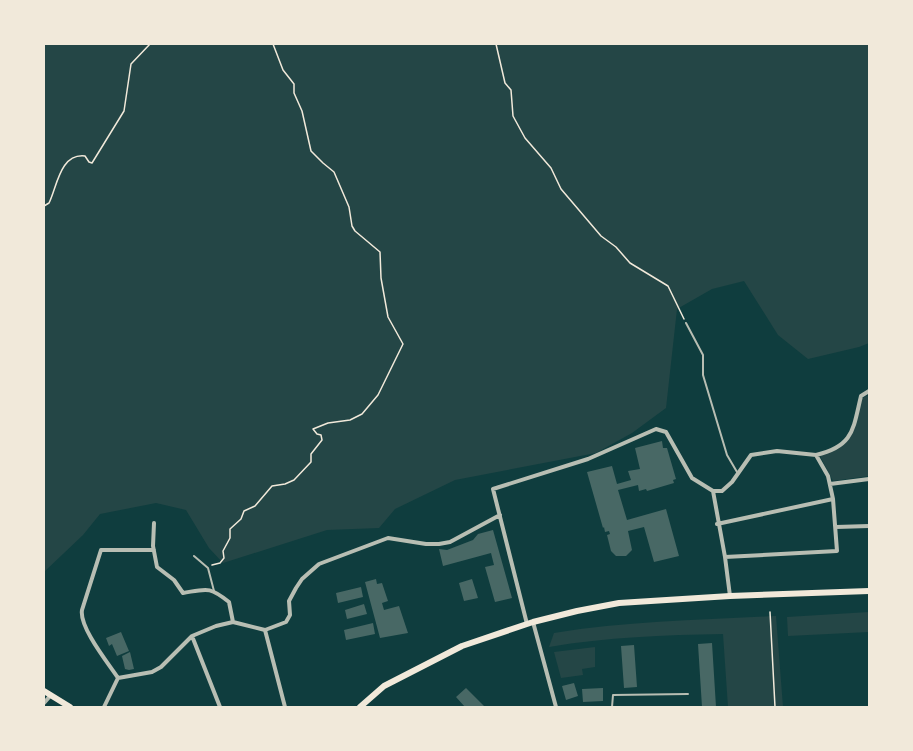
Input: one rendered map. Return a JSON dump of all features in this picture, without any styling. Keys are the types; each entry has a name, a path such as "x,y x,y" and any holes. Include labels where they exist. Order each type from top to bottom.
{"main road":[{"path":"360,707 384,686 462,646 530,623 619,603 730,596 869,591"},
{"path":"44,691 70,707"}],"street":[{"path":"556,707 530,623 493,489 588,459 656,429 666,432 692,478 713,491 722,491 751,455 776,451 816,456 841,446 852,434 860,396 869,391"},
{"path":"725,557 837,551 836,527 830,484 816,456"},
{"path":"830,484 869,479"},
{"path":"713,491 717,524 725,557 730,596"},
{"path":"717,524 833,499"},
{"path":"118,678 152,672 161,667 192,636 216,626 233,622 265,630 286,622 290,615 290,601 296,588 302,579 319,564 388,538 426,544 450,542 500,515"},
{"path":"154,523 154,550 157,567 174,580 183,593 208,589 214,591 229,602 233,622"},
{"path":"836,527 869,526"},
{"path":"118,678 94,642 81,616 82,610 101,550 154,550"},
{"path":"265,630 286,707"},
{"path":"192,636 220,707"},
{"path":"104,707 118,678"},
{"path":"44,703 51,695"}],"lane":[{"path":"686,323 703,355 703,375 724,448 738,473"},
{"path":"194,556 208,568 214,591"},
{"path":"612,707 613,695 688,694"}],"path":[{"path":"44,206 49,203 64,165 70,160 85,156 89,162 92,163 124,111 131,64 150,44"},
{"path":"208,568 220,563 224,558 223,551 230,538 230,529 241,519 244,511 255,506 272,486 285,484 294,480 311,462 311,454 322,440 321,435 317,434 313,429 328,423 350,420 362,414 378,395 403,344 388,317 380,278 380,252 355,231 352,226 349,207 334,172 311,151 302,111 294,93 294,84 283,70 273,44"},
{"path":"496,44 505,83 511,90 513,116 525,138 551,168 561,189 600,236 616,247 630,263 668,286 686,323"},
{"path":"770,612 776,707"}],"shaded area":[{"path":"44,44 869,44 869,343 859,347 808,359 778,335 744,281 712,289 677,309 666,408 632,433 596,453 455,480 395,509 379,528 327,530 223,563 209,548 186,510 156,503 100,514 83,535 44,572"},
{"path":"869,395 869,476 833,481 820,456 829,452 852,434 862,398"},
{"path":"869,612 869,632 788,636 787,617"},
{"path":"776,616 783,707 728,707 723,634 636,637 549,647 554,633 582,629 665,622"},
{"path":"595,647 595,667 582,669 583,675 561,678 554,652"}],"building":[{"path":"662,441 663,448 667,448 676,479 673,480 674,483 647,491 646,489 639,491 638,485 618,490 627,520 666,509 679,556 654,562 644,527 628,531 632,550 626,556 616,556 611,551 607,535 610,534 609,531 605,532 604,527 603,528 587,472 612,466 617,484 631,480 628,471 640,469 635,448"},
{"path":"493,530 512,598 495,602 485,567 494,565 491,553 443,566 439,549 447,550 473,540 478,534"},
{"path":"376,579 377,584 382,583 388,601 382,603 384,610 399,606 408,633 380,638 365,582"},
{"path":"472,579 478,598 464,601 459,583"},
{"path":"361,587 363,597 338,603 336,593"},
{"path":"364,604 367,614 347,619 345,610"},
{"path":"373,623 375,634 346,640 344,630"},
{"path":"121,632 129,651 117,656 112,644 109,646 106,638"},
{"path":"712,643 716,707 702,707 698,644"},
{"path":"634,645 637,687 624,688 621,646"},
{"path":"130,652 134,669 129,670 125,669 122,656"},
{"path":"574,683 578,696 566,700 562,686"},
{"path":"466,688 485,707 465,707 456,697"},
{"path":"603,688 603,701 583,702 582,689"}]}
